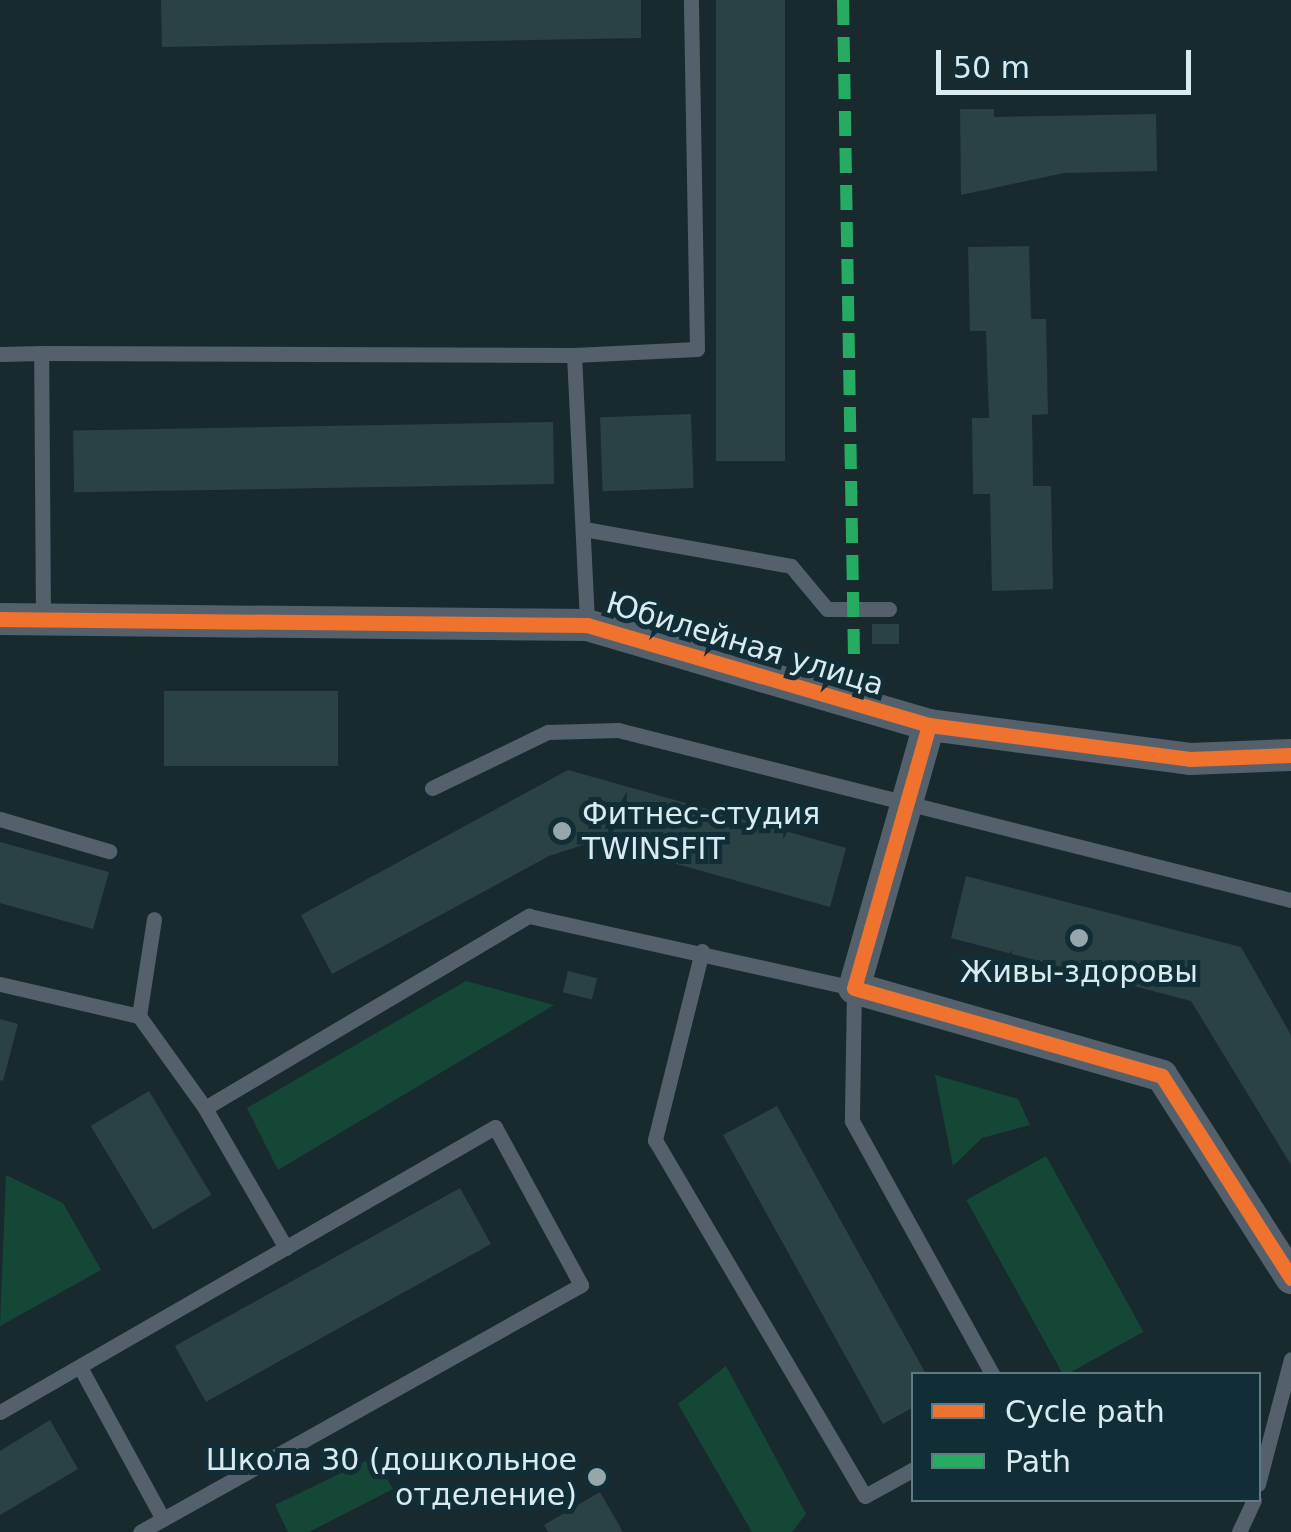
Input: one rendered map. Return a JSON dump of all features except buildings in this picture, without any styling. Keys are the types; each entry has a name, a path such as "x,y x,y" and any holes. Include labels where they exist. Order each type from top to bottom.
{"street":[{"name":"Юбилейная улица","path":"0,619 587,625 929,725 1190,759 1291,755"},
{"path":"929,725 854,988 1162,1076 1291,1278"}],"lane":[{"path":"0,354 574,355 697,350 691,0"},
{"path":"41,353 43,619"},
{"path":"574,355 587,625"},
{"path":"584,528 791,566 827,609 889,609"},
{"path":"432,788 548,732 618,730 906,807 1291,900"},
{"path":"0,820 109,851"},
{"path":"205,1108 529,916 854,988 852,1120 991,1372"},
{"path":"139,1016 154,919"},
{"path":"702,952 655,1140 866,1496 911,1471"},
{"path":"0,984 139,1016 205,1108 286,1248"},
{"path":"0,1412 495,1127 581,1285 140,1532"},
{"path":"1261,1473 1291,1359"},
{"path":"80,1367 162,1519"},
{"path":"1239,1532 1253,1502"}],"green space":[{"path":"466,981 554,1005 278,1170 247,1108"},
{"path":"935,1075 1018,1099 1030,1125 982,1138 953,1166"},
{"path":"1046,1156 1143,1332 1071,1372 1062,1372 966,1200"},
{"path":"6,1175 63,1203 101,1270 0,1326"},
{"path":"726,1366 806,1514 792,1532 752,1532 678,1404"},
{"path":"374,1457 393,1489 309,1532 288,1532 275,1505"}],"marked path":[{"path":"843,0 854,659"}],"cycle path":[{"path":"0,619 587,625 929,725 1190,759 1291,755"},
{"path":"929,725 854,988 1162,1076 1291,1278"}],"place":[{"name":"Фитнес-студия TWINSFIT","path":"562,831"},
{"name":"Живы-здоровы","path":"1079,938"},
{"name":"Школа 30 (дошкольное отделение)","path":"597,1477"}]}
